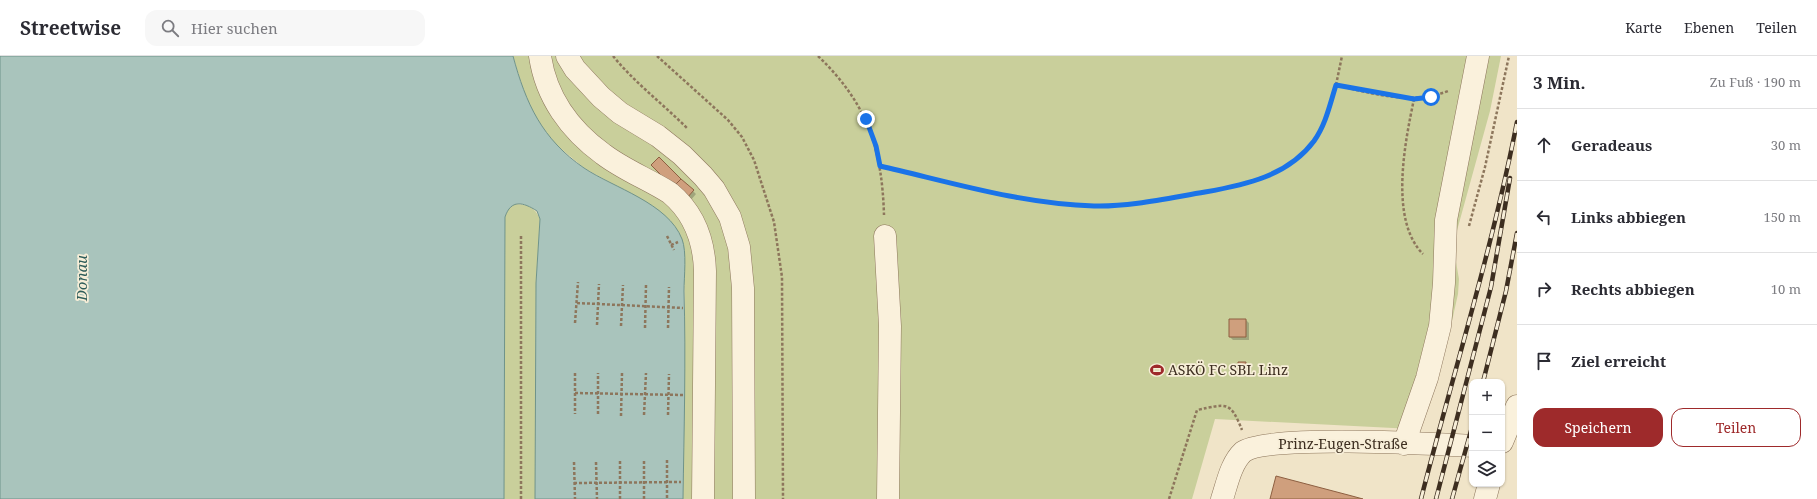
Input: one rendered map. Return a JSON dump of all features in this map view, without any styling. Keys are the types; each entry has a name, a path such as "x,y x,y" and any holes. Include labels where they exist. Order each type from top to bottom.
{"street":[{"path":"540,56 552,98 574,127 603,154 670,192 679,200 692,218 702,241 705,271 703,499"},
{"path":"567,56 575,69 606,101 620,113 658,136 682,155 714,189 730,217 739,247 743,281 744,499"},
{"path":"1404,444 1427,378 1440,326 1444,289 1446,220 1478,56"},
{"path":"885,236 890,326 888,499"},
{"path":"1505,435 1517,406"},
{"name":"Prinz-Eugen-Straße","path":"1222,499 1235,463 1244,452 1258,445 1292,441 1469,446"},
{"path":"1505,448 1517,449"},
{"path":"1485,499 1488,487"}],"path":[{"path":"818,56 849,91 866,119 876,146 880,166 884,198 885,236"},
{"path":"880,166 1023,199 1076,205 1118,205 1226,188 1260,179 1276,172 1297,158 1320,132 1336,85 1342,56"},
{"path":"1336,85 1414,99 1438,95 1473,77"},
{"path":"521,234 521,499"},
{"path":"667,236 674,250"},
{"path":"576,324 578,282"},
{"path":"597,325 599,284"},
{"path":"620,326 623,285"},
{"path":"644,328 646,285"},
{"path":"668,328 669,287"},
{"path":"577,302 622,306 685,308"},
{"path":"575,373 575,414"},
{"path":"598,373 598,414"},
{"path":"644,415 646,373"},
{"path":"622,374 622,416"},
{"path":"668,374 668,414"},
{"path":"575,393 689,395"},
{"path":"1169,499 1197,410 1222,405 1230,407 1235,413 1250,449"},
{"path":"667,460 667,499"},
{"path":"620,461 620,499"},
{"path":"644,461 644,499"},
{"path":"574,462 574,499"},
{"path":"596,462 596,499"},
{"path":"574,483 687,482"}],"green space":[{"path":"513,56 1501,56 1490,111 1453,245 1459,279 1458,294 1452,321 1413,429 1215,419 1192,499 683,499 685,308 683,247 650,205 584,168 553,142 533,114 525,96"},
{"path":"514,204 530,207 536,212 540,219 536,283 535,499 504,499 505,217 508,208"}],"water":[{"name":"Donau","path":"0,56 513,56 530,105 538,119 557,145 569,157 584,168 653,206 675,226 684,244 685,395 683,499 535,499 536,283 540,219 537,211 522,204 518,204 511,207 505,217 504,499 0,499"}],"building":[{"path":"659,157 681,179 673,187 651,165"},
{"path":"681,179 694,190 686,199 673,187"},
{"path":"1229,319 1246,319 1246,337 1229,337"},
{"path":"1238,362 1246,362 1245,373 1238,372"},
{"path":"1276,476 1352,496 1363,499 1270,499"}],"railway":[{"path":"1421,499 1484,265 1517,122"},
{"path":"1436,499 1491,287 1510,178"},
{"path":"1484,379 1506,291 1517,233"},
{"path":"1452,499 1469,438"}],"place":[{"name":"ASKÖ FC SBL Linz","path":"1157,370"}],"route":[{"path":"866,119 876,146 880,166 1023,199 1049,203 1095,206 1118,205 1226,188 1260,179 1276,172 1297,158 1314,141 1325,122 1336,85 1402,98 1423,99 1431,97"}]}
